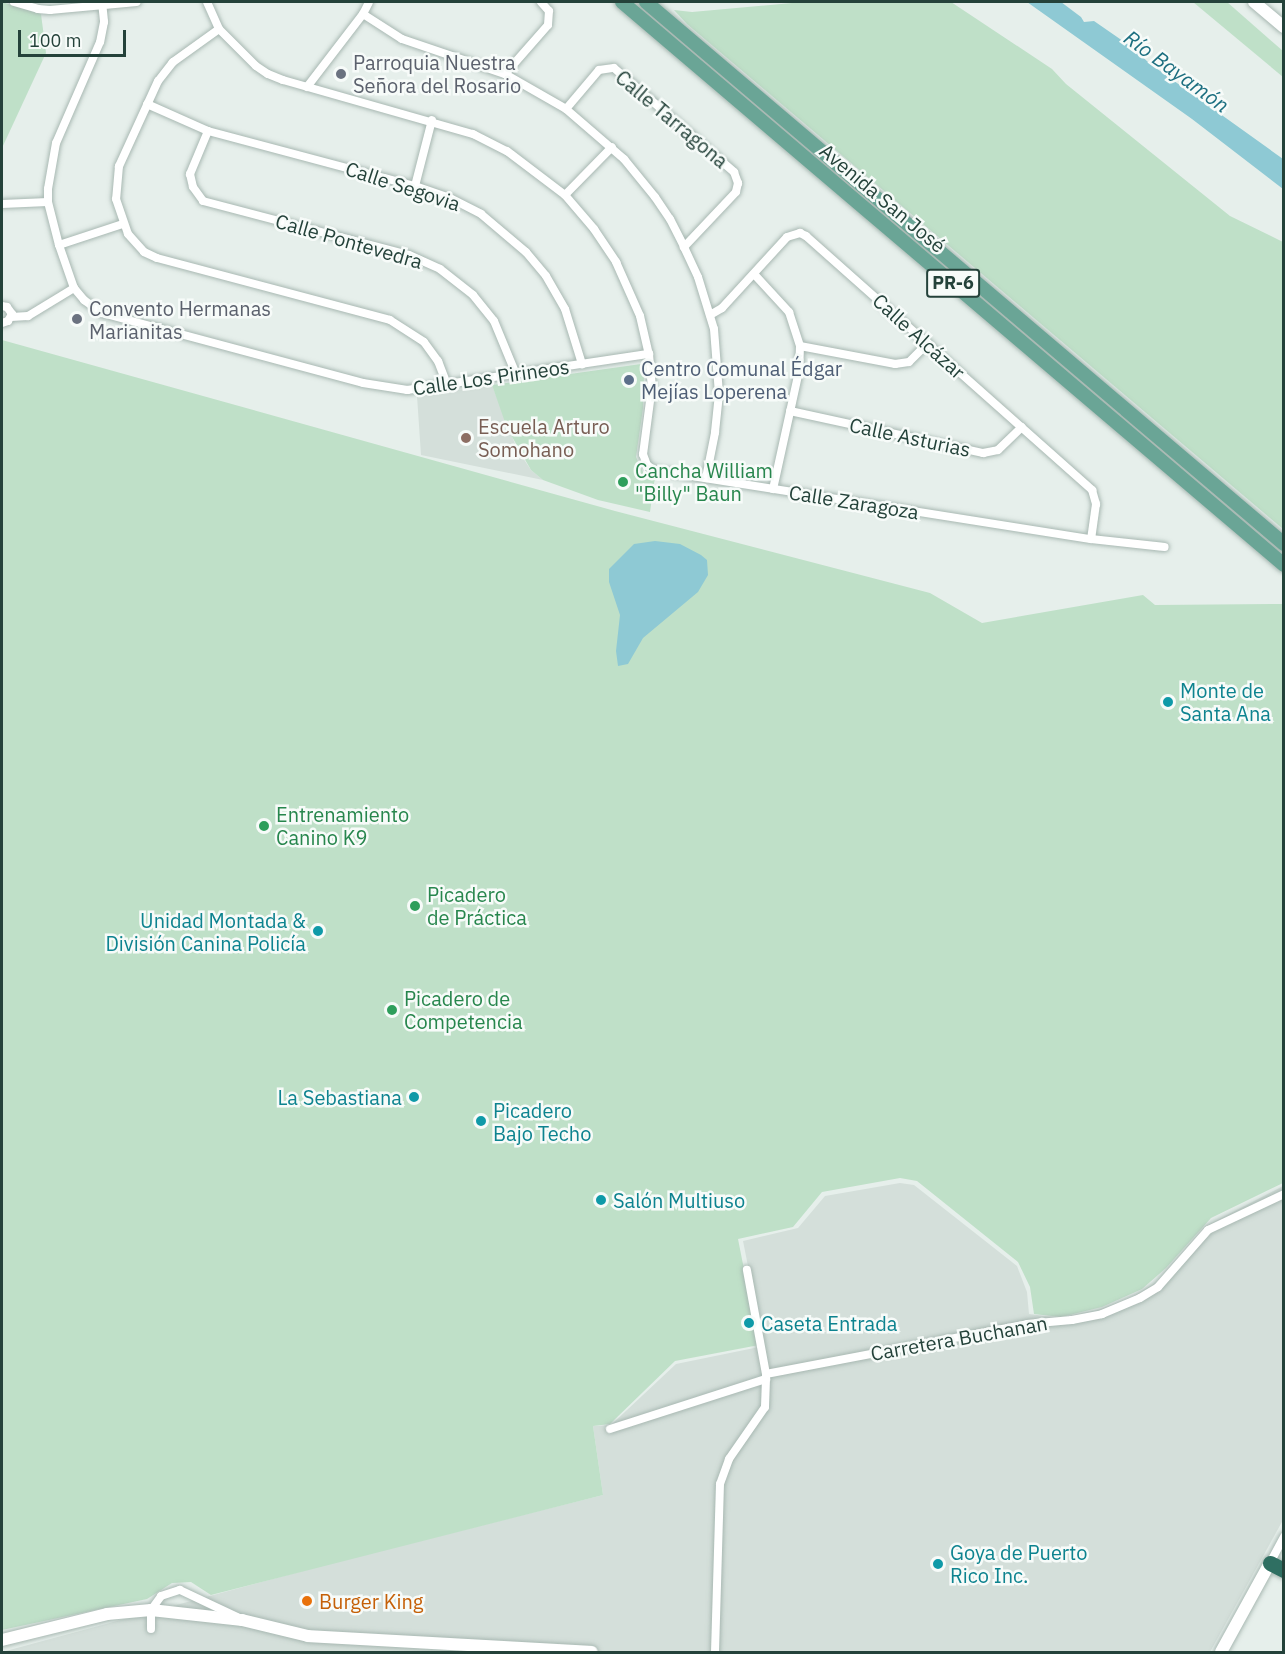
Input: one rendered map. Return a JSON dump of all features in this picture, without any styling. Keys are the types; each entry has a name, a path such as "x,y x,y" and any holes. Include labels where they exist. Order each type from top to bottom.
{"main road":[{"name":"Avenida San José","path":"622,2 1284,565"},
{"name":"Avenida San José","path":"646,2 1284,544"}],"street":[{"path":"14,2 44,10 102,3 137,2"},
{"name":"Calle Zaragoza","path":"207,2 219,29 256,66 284,80 432,120 472,134 507,151 565,195 594,229 622,273 640,316 649,354 651,394 644,460 654,470 1091,539 1166,547"},
{"path":"307,87 363,14 369,2"},
{"path":"506,74 548,25 549,11 541,2"},
{"path":"1254,2 1284,27"},
{"name":"Calle Los Pirineos","path":"102,3 104,22 100,42 56,143 49,179 48,202 74,288 84,300 102,313 363,383 407,390 649,354"},
{"path":"363,14 402,39 506,74 566,109 612,147 655,197 670,219 684,247 710,315 718,361 719,394 716,434 706,478"},
{"path":"219,29 173,62 158,81 117,175 116,200 123,224 136,245 157,258 390,320 402,326 431,350 447,385"},
{"name":"Calle Tarragona","path":"566,109 599,70 614,68 734,172 738,183 735,192 684,247"},
{"name":"Calle Segovia","path":"147,104 208,131 415,186 450,198 482,214 526,252 546,276 565,309 582,364"},
{"path":"415,186 432,120"},
{"name":"Calle Pontevedra","path":"208,131 190,174 193,188 203,201 409,255 440,269 473,295 490,315 502,337 516,374"},
{"path":"565,195 612,147"},
{"path":"2,204 48,202"},
{"path":"59,244 123,224"},
{"name":"Calle Alcázar","path":"710,315 722,308 787,237 803,234 1092,490 1095,504 1091,539"},
{"path":"754,274 789,312 800,346 799,371 773,489"},
{"path":"2,323 11,317 24,317 34,313 74,288"},
{"path":"2,306 9,309 11,317"},
{"path":"800,346 895,364 909,362 928,343"},
{"name":"Calle Asturias","path":"790,411 983,453 994,452 1004,446 1022,427"},
{"name":"Carretera Buchanan","path":"610,1429 766,1377 1028,1323 1072,1320 1102,1314 1140,1298 1158,1287 1208,1230 1284,1194"},
{"path":"715,1653 720,1484 729,1459 765,1407 766,1377 747,1270"},
{"path":"1221,1653 1277,1567 1284,1537"},
{"path":"152,1629 151,1610 161,1596 180,1590 242,1620"},
{"path":"2,1640 107,1614 151,1610 242,1620 308,1636 592,1653"}],"shaded area":[{"name":"Escuela Arturo Somohano","path":"492,385 517,449 531,470 543,480 421,455 417,396"},
{"path":"900,1183 914,1185 1017,1266 1027,1292 1029,1314 1060,1318 1101,1309 1132,1297 1157,1282 1206,1226 1283,1186 1283,1520 1210,1652 2,1652 336,1562 603,1495 593,1426 611,1425 676,1364 764,1346 743,1241 798,1228 825,1196"}],"green space":[{"path":"2,2 41,14 46,53 2,148"},
{"path":"803,2 951,2 1052,69 1066,84 1230,216 1283,242 1283,529 687,24 674,10 692,12"},
{"path":"1193,2 1227,2 1283,51 1283,77"},
{"path":"2,340 615,511 930,593 982,623 1143,595 1155,605 1283,604 1283,1183 1211,1218 1166,1268 1142,1289 1102,1307 1061,1317 1034,1314 1030,1287 1018,1262 917,1181 900,1178 822,1192 793,1227 738,1239 759,1345 675,1361 610,1424 593,1426 603,1495 211,1595 191,1582 172,1583 147,1599 2,1630"},
{"path":"641,364 644,375 643,408 636,457 644,474 655,477 650,512 598,500 543,480 531,470 507,428 492,385"}],"water":[{"path":"1027,2 1061,2 1081,17 1084,22 1094,21 1133,48 1149,63 1283,159 1283,189 1192,119"},
{"path":"655,541 680,544 701,555 707,560 708,575 698,592 643,638 628,664 618,666 616,651 620,615 609,582 609,569 634,544"}],"place":[{"name":"Parroquia Nuestra Señora del Rosario","path":"341,74"},
{"name":"Convento Hermanas Marianitas","path":"77,319"},
{"name":"Centro Comunal Édgar Mejías Loperena","path":"629,380"},
{"name":"Escuela Arturo Somohano","path":"466,438"},
{"name":"Cancha William \"Billy\" Baun","path":"623,482"},
{"name":"Monte de Santa Ana","path":"1168,702"},
{"name":"Entrenamiento Canino K9","path":"264,826"},
{"name":"Picadero de Práctica","path":"415,906"},
{"name":"Unidad Montada & División Canina Policía","path":"318,931"},
{"name":"Picadero de Competencia","path":"392,1010"},
{"name":"La Sebastiana","path":"414,1097"},
{"name":"Picadero Bajo Techo","path":"481,1121"},
{"name":"Salón Multiuso","path":"601,1200"},
{"name":"Caseta Entrada","path":"749,1323"},
{"name":"Goya de Puerto Rico Inc.","path":"938,1564"},
{"name":"Burger King","path":"307,1601"}],"water label":[{"name":"Río Bayamón","path":"1177,71"}]}
